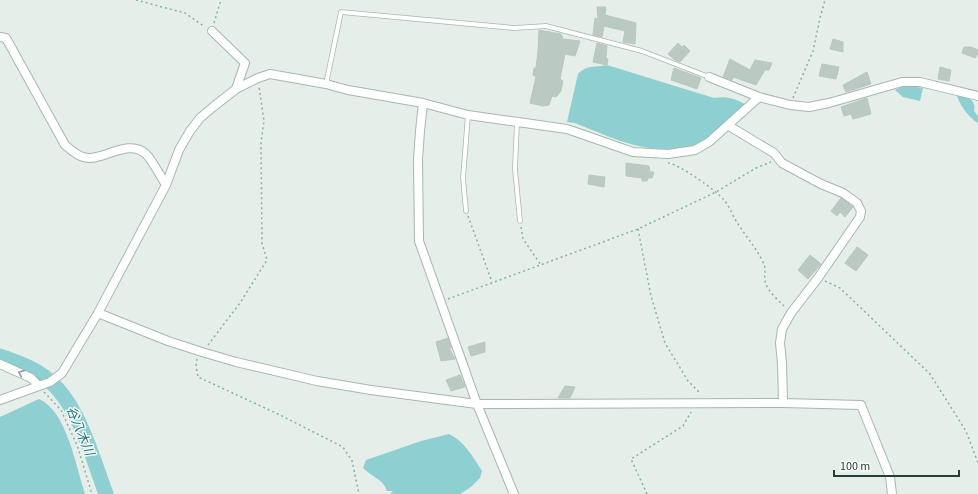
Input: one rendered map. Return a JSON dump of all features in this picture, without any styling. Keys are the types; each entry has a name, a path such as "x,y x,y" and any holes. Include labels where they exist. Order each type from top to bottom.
{"street":[{"path":"212,31 245,63 236,89"},
{"path":"0,37 6,38 65,145 74,153 85,158 97,157 112,151 129,148 146,153 166,185"},
{"path":"0,400 50,382 62,373 98,313 166,185 179,150 190,131 205,114 236,89 258,78 270,74 423,103 468,115 567,128 633,152 668,154 695,150 710,142 759,98"},
{"path":"708,77 759,98 790,105 809,107 829,103 902,82 920,82 978,96"},
{"path":"423,103 418,160 419,241 477,404 514,494"},
{"path":"729,126 774,153 782,163 821,184 843,193 857,203 861,211 860,217 818,278 791,313 782,329 780,343 783,403"},
{"path":"98,313 168,341 251,365 348,387 477,404 861,404 890,477 892,494"},
{"path":"0,364 31,378 39,386"}],"lane":[{"path":"326,84 341,12 514,28 546,26 642,51 708,77"},
{"path":"466,211 463,178 468,115"},
{"path":"517,122 515,169 520,221"}],"path":[{"path":"136,0 185,13 212,31 222,0"},
{"path":"790,105 813,51 825,0"},
{"path":"258,78 264,121 261,142 262,243 267,260 240,303 217,335 198,357 196,366 198,377 278,414 343,447 352,461 359,494"},
{"path":"440,302 638,229 716,192 756,168 779,159"},
{"path":"665,162 672,163 684,170 716,192 725,201 737,223 763,260 766,269 765,281 770,292 791,313"},
{"path":"466,211 493,283"},
{"path":"520,221 523,239 541,265"},
{"path":"638,229 652,296 665,343 688,381 710,403"},
{"path":"818,278 840,288 930,374 966,431 978,463"},
{"path":"39,386 61,410 77,445 92,494"},
{"path":"647,494 631,460 683,426 696,403"}],"water":[{"path":"607,65 714,98 730,98 745,104 724,125 701,142 677,148 664,149 638,146 612,138 575,123 567,122 578,74 588,68"},
{"path":"911,86 923,88 920,101 903,97 895,90 901,87"},
{"path":"956,93 972,101 974,104 974,111 978,116 978,123 964,110"},
{"path":"39,399 49,405 57,415 63,427 74,455 85,494 0,494 0,417"},
{"path":"449,434 464,445 482,471 480,478 471,487 460,494 390,494 393,491 387,491 380,481 363,468 366,460 421,441"}],"building":[{"path":"597,7 606,7 605,15 636,23 635,44 623,42 625,31 604,26 602,37 593,35 595,18 598,19"},
{"path":"539,30 561,34 563,39 580,41 575,56 565,54 560,79 563,81 561,91 556,97 552,96 549,105 543,106 530,103 536,77 533,75 534,68 536,68"},
{"path":"833,39 843,42 843,52 830,49"},
{"path":"597,43 607,46 607,65 593,62"},
{"path":"678,43 682,47 684,45 690,51 680,62 668,54"},
{"path":"964,47 971,47 978,50 978,54 975,58 962,53"},
{"path":"730,59 750,70 755,60 772,63 769,70 765,70 756,85 733,77 732,80 723,77"},
{"path":"822,64 839,67 836,79 819,76"},
{"path":"940,67 951,70 949,81 938,79"},
{"path":"674,68 701,78 697,89 671,80"},
{"path":"867,72 871,84 846,92 843,85"},
{"path":"867,98 871,114 853,119 851,114 844,116 841,107"},
{"path":"626,163 649,166 650,172 654,172 652,178 648,178 647,181 642,181 642,178 626,176"},
{"path":"589,175 605,177 604,187 588,184"},
{"path":"841,198 853,207 845,217 840,212 837,216 831,211"},
{"path":"857,247 868,255 856,271 845,263"},
{"path":"810,255 821,264 808,279 798,270"},
{"path":"448,338 451,348 449,348 455,359 441,361 436,342"},
{"path":"485,342 485,352 471,356 468,347"},
{"path":"460,375 465,387 451,391 446,380"},
{"path":"565,386 575,387 570,398 558,398"}],"waterway":[{"name":"谷八木川","path":"0,356 35,370 52,383 63,396 81,427 106,494"}]}
